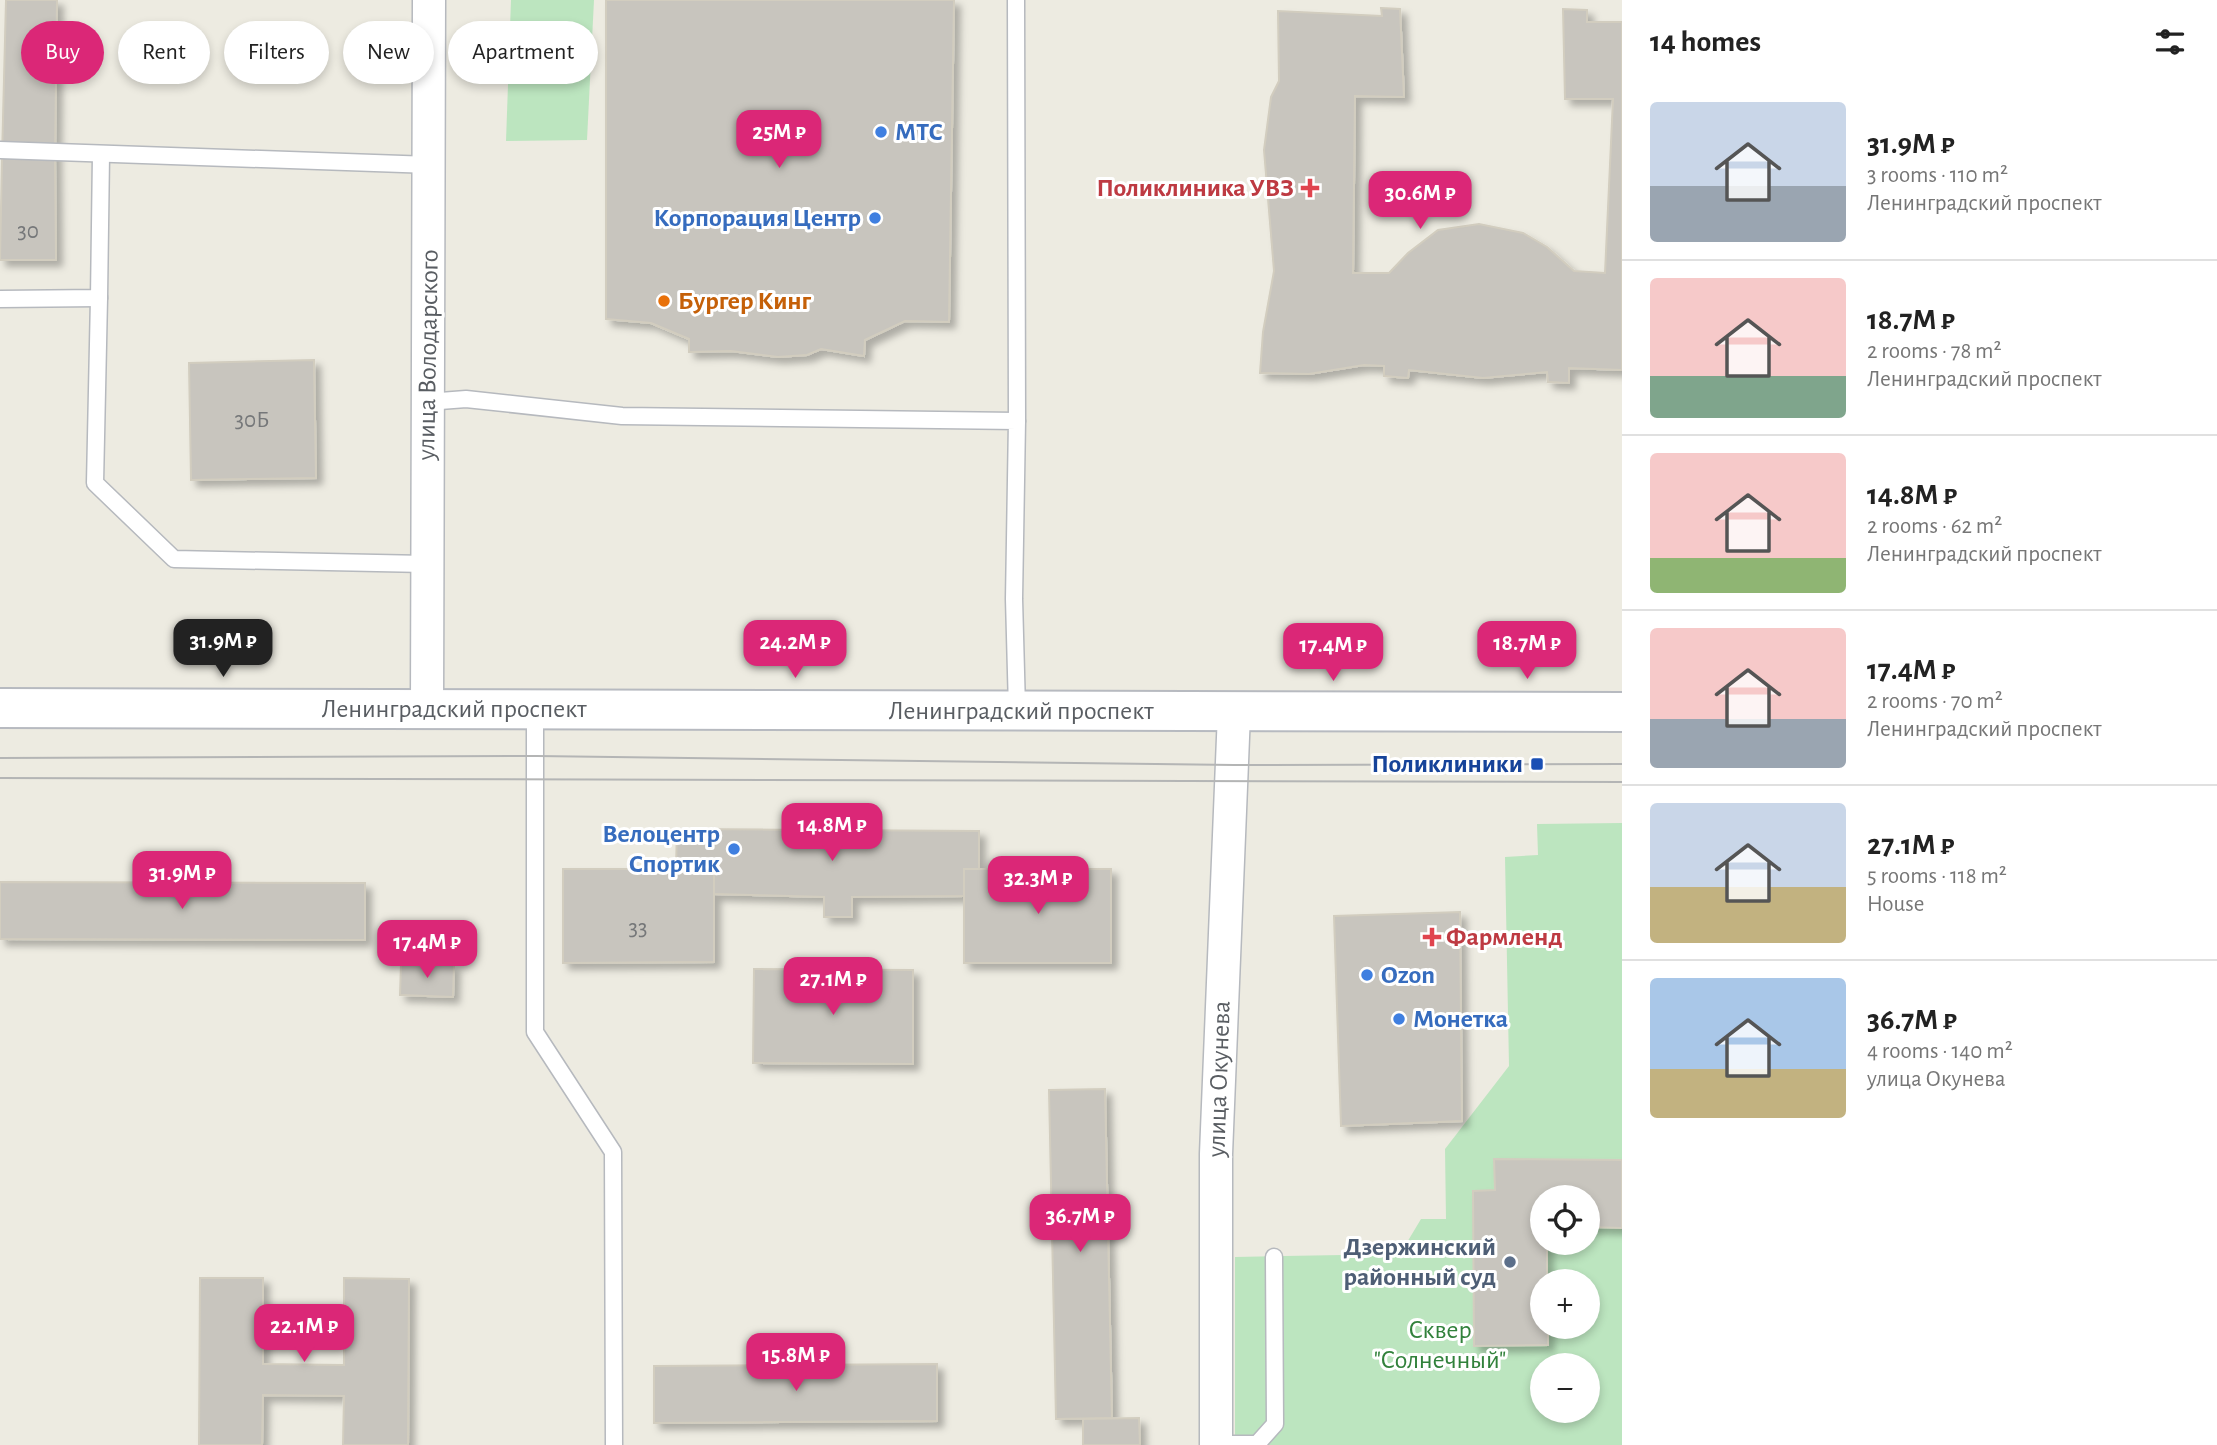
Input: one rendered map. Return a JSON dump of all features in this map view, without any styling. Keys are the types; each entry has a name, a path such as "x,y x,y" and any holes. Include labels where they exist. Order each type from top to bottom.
{"main road":[{"name":"Ленинградский проспект","path":"0,708 1622,712"}],"street":[{"name":"улица Володарского","path":"427,709 427,402 431,165 429,0"},
{"name":"улица Окунева","path":"1216,1445 1216,1154 1234,713"}],"lane":[{"path":"1016,0 1017,421 1014,599 1017,709"},
{"path":"0,150 431,165"},
{"path":"101,155 94,483 174,559 426,564"},
{"path":"0,299 99,298"},
{"path":"427,402 466,399 622,416 1017,421"},
{"path":"535,709 536,1032 613,1152 614,1445"},
{"path":"1216,1445 1257,1444 1275,1424 1274,1257"}],"green space":[{"path":"511,0 594,0 593,21 510,21"},
{"path":"508,84 590,84 587,140 506,141"},
{"name":"Сквер \"Солнечный\"","path":"1622,823 1622,1445 1235,1445 1235,1257 1400,1254 1421,1219 1446,1219 1445,1149 1509,1066 1505,857 1538,855 1537,824"}],"building":[{"path":"6,0 57,0 57,21 21,21 21,84 56,84 55,157 2,158"},
{"path":"606,0 954,0 949,322 905,321 865,340 864,356 821,349 807,355 778,357 731,351 689,352 689,339 651,323 606,319"},
{"name":"Поликлиника УВЗ","path":"1381,8 1400,9 1404,97 1355,96 1353,273 1389,273 1408,253 1438,230 1479,224 1523,233 1547,247 1574,271 1605,273 1613,99 1565,99 1563,9 1587,10 1587,22 1622,22 1622,370 1569,368 1569,383 1548,382 1547,372 1483,378 1409,370 1408,378 1384,376 1384,366 1364,365 1309,374 1260,373 1263,332 1274,271 1264,150 1271,97 1279,81 1278,11 1382,16"},
{"path":"55,157 56,260 0,260 2,158"},
{"path":"314,360 316,478 191,480 189,363"},
{"path":"677,829 979,831 979,869 964,869 964,896 852,897 852,917 824,917 824,897 714,894 714,869 676,868"},
{"path":"563,869 714,869 714,962 563,963"},
{"path":"964,869 1111,869 1111,963 964,963"},
{"path":"0,882 365,883 365,940 0,939"},
{"name":"Монетка","path":"1460,912 1462,1121 1341,1126 1334,916"},
{"path":"401,963 454,965 453,997 400,995"},
{"path":"754,969 913,970 913,1064 753,1063"},
{"path":"1105,1089 1112,1418 1056,1419 1049,1090"},
{"name":"Дзержинский районный суд","path":"1494,1159 1622,1160 1622,1228 1600,1227 1600,1185 1530,1185 1530,1255 1547,1255 1547,1269 1530,1269 1530,1339 1548,1339 1548,1345 1474,1346 1473,1191 1495,1190"},
{"path":"200,1278 263,1278 263,1364 344,1365 344,1278 409,1279 408,1445 343,1445 344,1396 263,1395 262,1445 199,1445"},
{"path":"937,1364 937,1421 654,1423 654,1366"},
{"path":"1139,1418 1140,1445 1083,1445 1083,1419"}],"tram line":[{"path":"0,758 537,756 1234,765 1622,764"},
{"path":"0,778 1622,782"}],"place":[{"name":"МТС","path":"881,132"},
{"name":"Поликлиника УВЗ","path":"1310,188"},
{"name":"Корпорация Центр","path":"875,218"},
{"name":"Бургер Кинг","path":"664,301"},
{"name":"Поликлиники","path":"1537,764"},
{"name":"Велоцентр Спортик","path":"734,849"},
{"name":"Фармленд","path":"1432,937"},
{"name":"Ozon","path":"1367,975"},
{"name":"Монетка","path":"1399,1019"},
{"name":"Дзержинский районный суд","path":"1510,1262"}]}
